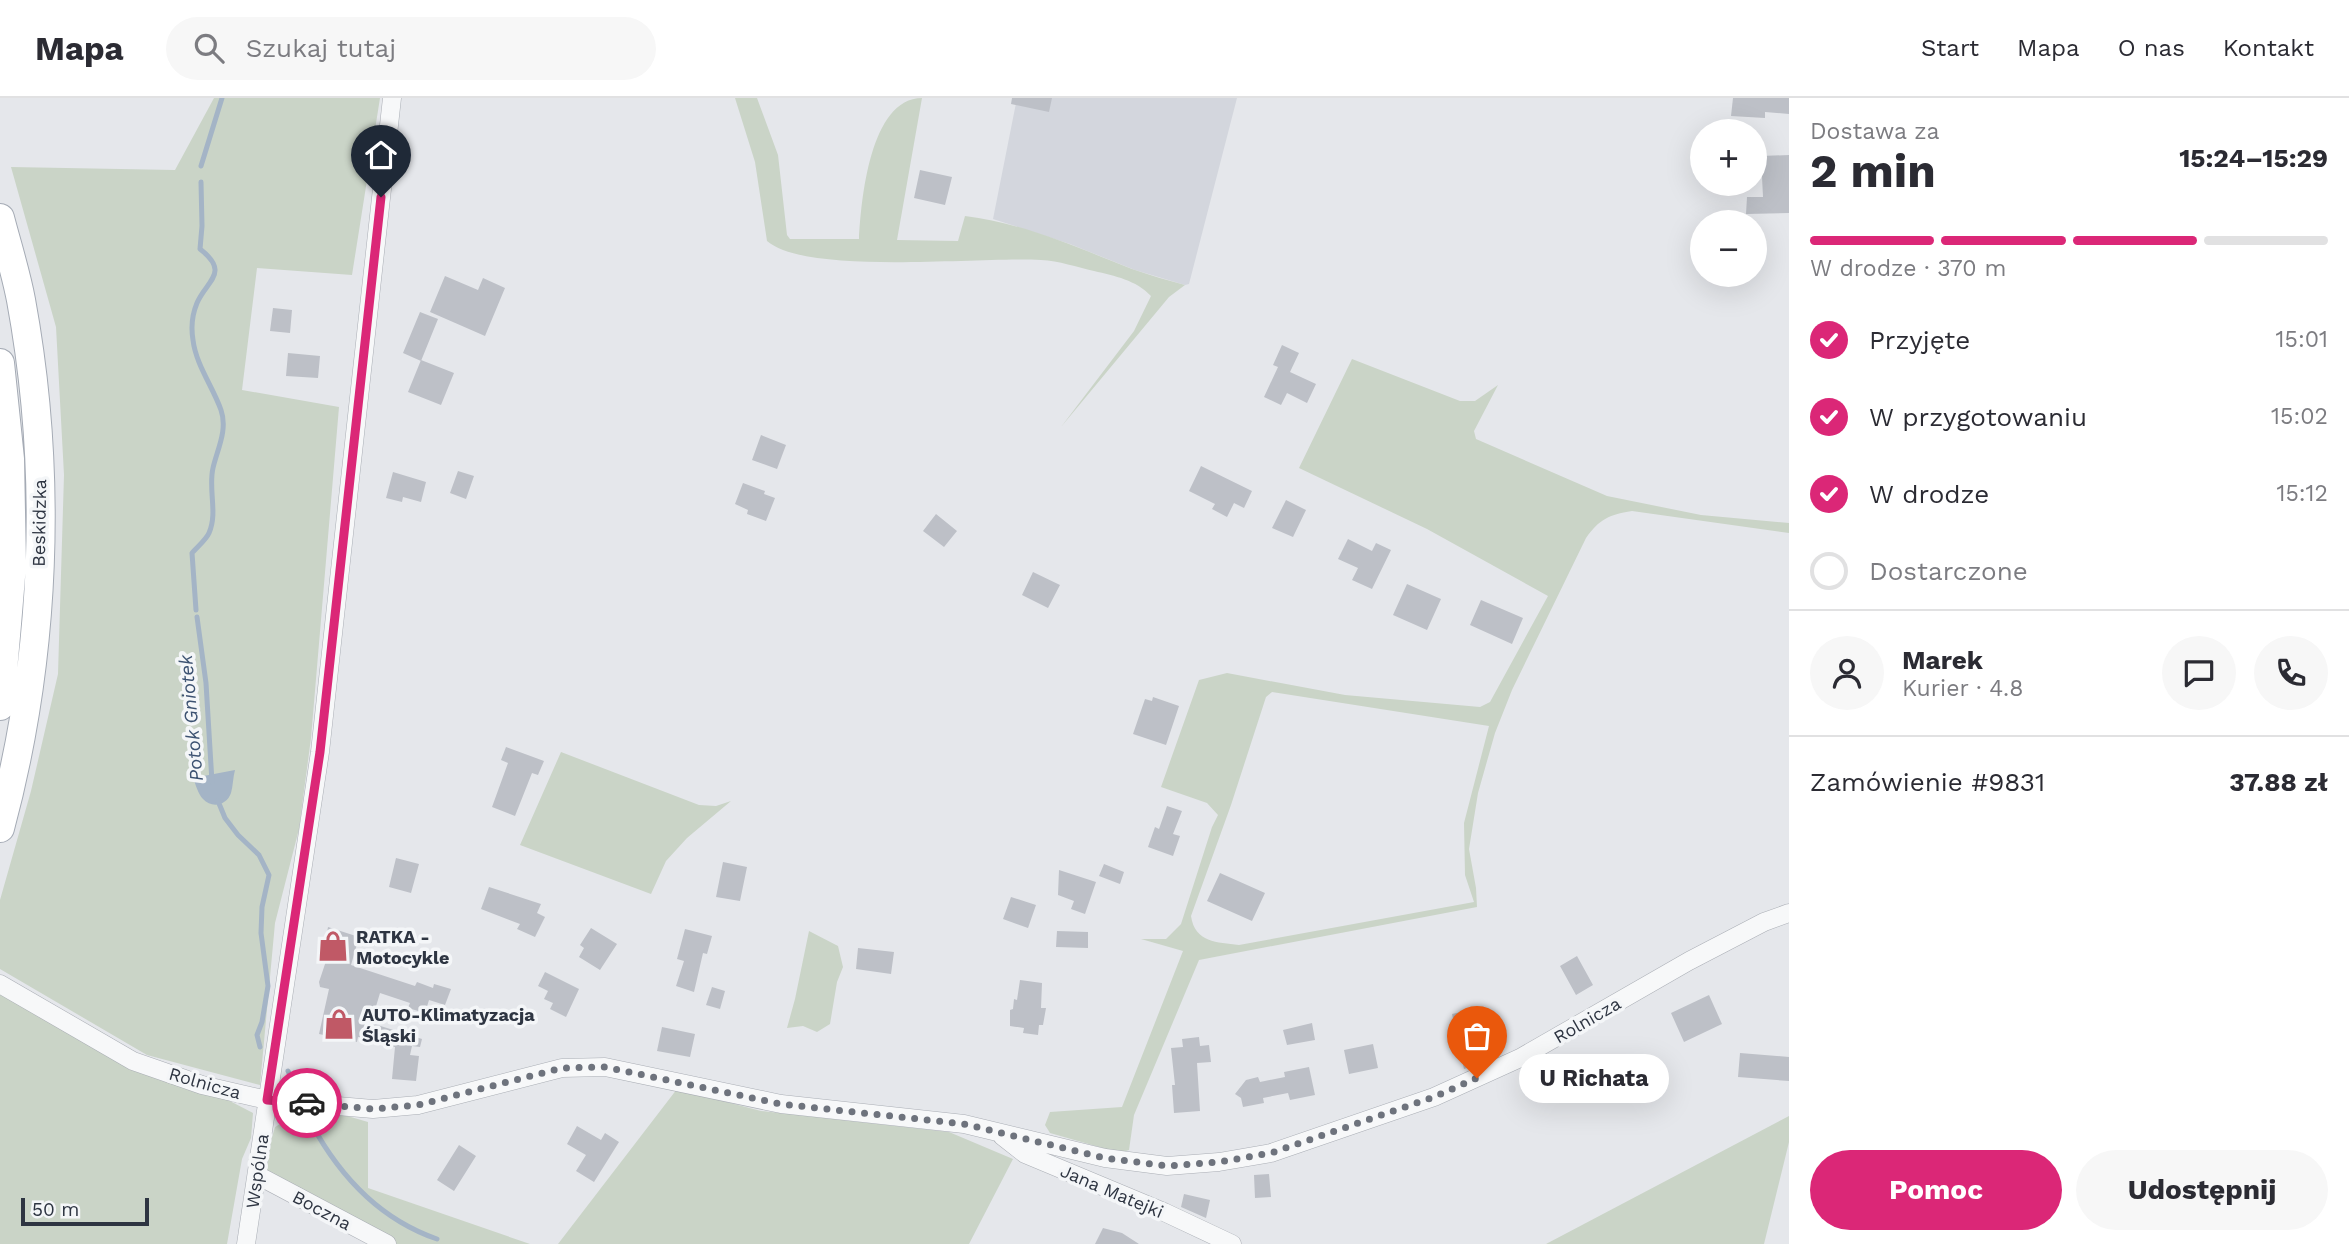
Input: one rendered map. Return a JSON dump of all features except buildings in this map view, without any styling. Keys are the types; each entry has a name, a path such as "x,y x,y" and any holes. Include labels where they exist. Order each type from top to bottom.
{"main road":[{"name":"Beskidzka","path":"0,218 21,298 33,378 41,499 37,600 29,692 12,785 0,828"},
{"name":"Beskidzka","path":"0,363 10,459 12,565 0,706"}],"street":[{"name":"Wspólna","path":"246,1244 320,752 392,98"},
{"name":"Rolnicza","path":"0,984 133,1061 202,1084 267,1100 373,1109 418,1105 562,1068 605,1067 781,1104 964,1124 1105,1158 1167,1166 1219,1162 1271,1153 1434,1097 1520,1058 1689,961 1789,912"},
{"name":"Jana Matejki","path":"997,1131 1025,1154 1164,1212 1232,1244"},
{"name":"Boczna","path":"257,1175 387,1244"}],"shaded area":[{"path":"214,98 380,98 352,275 257,268 242,390 339,407 311,738 299,829 275,923 260,1085 147,1055 0,969 0,900 31,791 58,674 64,475 56,327 11,167 175,170"},
{"path":"735,98 757,98 778,155 787,235 790,239 859,239 866,178 880,133 890,115 904,102 922,98 897,240 958,241 965,216 987,219 1030,230 1132,269 1185,285 1169,297 1061,427 1134,331 1151,296 1125,279 1048,261 856,261 788,252 767,241 755,162"},
{"path":"1017,98 1237,98 1189,284 1135,270 1070,244 993,219"},
{"path":"1352,359 1460,401 1475,401 1498,385 1474,431 1476,439 1607,496 1701,515 1789,523 1789,533 1632,511 1600,522 1586,538 1512,690 1495,733 1478,793 1469,849 1477,907 1199,960 1134,1115 1129,1150 1120,1153 1050,1133 1045,1125 1050,1112 1122,1107 1183,951 1141,939 1166,939 1181,924 1218,815 1207,803 1161,787 1199,680 1227,673 1345,695 1480,707 1490,702 1548,596 1427,529 1299,468","holes":["1272,692 1489,726 1464,823 1465,875 1474,902 1239,945 1208,940 1197,932 1191,916 1266,697"]},
{"path":"561,752 699,805 716,806 731,801 687,838 666,861 651,894 520,845"},
{"path":"809,931 838,946 843,967 837,982 830,1024 817,1032 803,1026 787,1028"},
{"path":"0,992 109,1055 228,1100 253,1113 251,1138 242,1159 227,1244 0,1244"},
{"path":"677,1089 761,1111 949,1132 1013,1159 969,1244 558,1244"},
{"path":"344,1115 368,1122 368,1188 530,1244 397,1244 263,1168 275,1127 292,1117"},
{"path":"1789,1116 1789,1142 1764,1244 1546,1244"}],"water":[{"path":"235,770 231,793 223,803 215,805 203,799 193,778"}],"waterway":[{"name":"Potok Gniotek","path":"201,166 222,98"},
{"name":"Potok Gniotek","path":"196,610 192,553 206,538 212,525 212,476 223,425 221,410 198,358 192,335 195,308 215,271 214,264 200,249 201,182"},
{"name":"Potok Gniotek","path":"197,617 206,683 212,782"},
{"name":"Potok Gniotek","path":"218,801 225,818 259,855 269,875 262,907 261,933 268,986 257,1035 260,1047"},
{"name":"Potok Gniotek","path":"288,1071 295,1086"},
{"name":"Potok Gniotek","path":"311,1123 334,1160 363,1193 397,1220 437,1239"}],"way so far":[{"path":"307,1103 373,1109 418,1105 562,1068 605,1067 781,1104 964,1124 1105,1158 1167,1166 1219,1162 1271,1153 1434,1097 1477,1078"}],"place":[{"name":"RATKA - Motocykle","path":"333,946"},
{"name":"AUTO-Klimatyzacja Śląski","path":"339,1024"},
{"name":"U Richata","path":"1477,1078"}],"route":[{"path":"307,1103 267,1100 320,752 381,197"}]}
